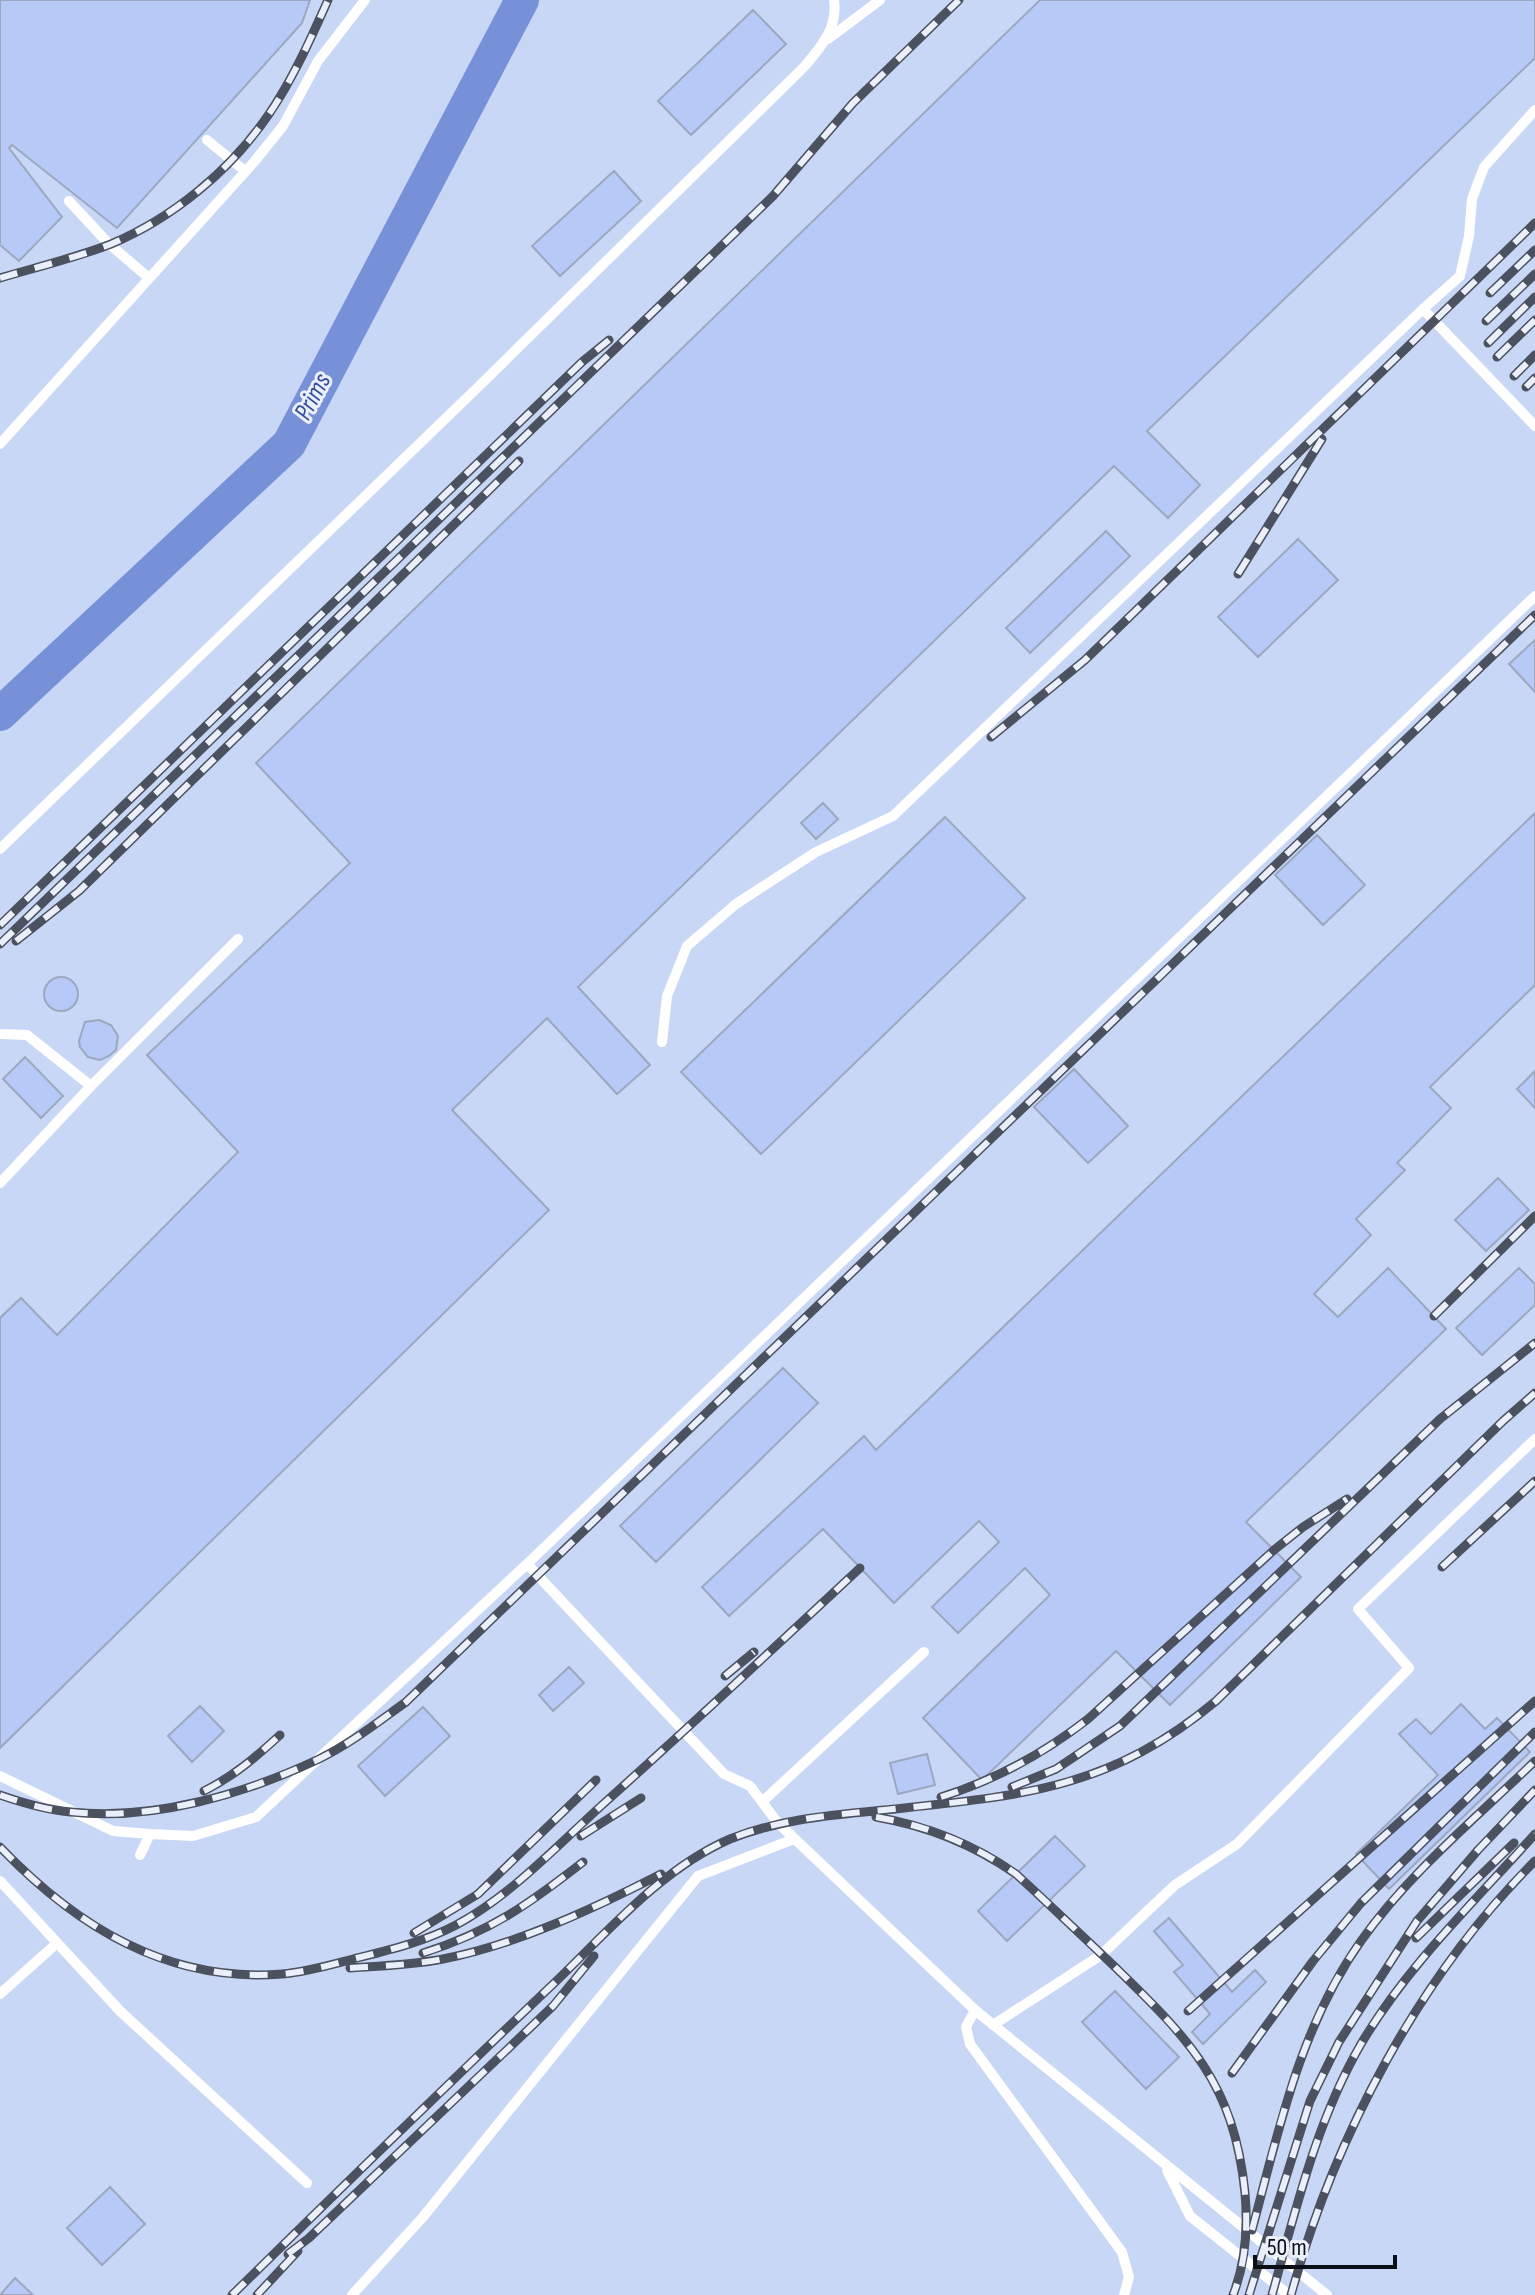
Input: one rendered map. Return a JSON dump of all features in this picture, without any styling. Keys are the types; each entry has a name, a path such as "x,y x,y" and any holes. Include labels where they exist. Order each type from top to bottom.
{"lane":[{"path":"0,444 283,126 318,61 365,0"},
{"path":"828,39 834,0"},
{"path":"0,849 463,401 804,67 828,39 880,0"},
{"path":"662,1042 667,996 687,946 736,904 816,852 893,816 1460,276 1469,236 1472,199 1484,167 1535,110"},
{"path":"207,140 245,171"},
{"path":"69,201 109,244 149,278"},
{"path":"1423,309 1535,426"},
{"path":"0,1776 113,1831 193,1836 256,1817 527,1564 1535,596"},
{"path":"0,1183 91,1086 238,939"},
{"path":"0,1034 27,1035 91,1086"},
{"path":"993,2025 1101,1955 1175,1885 1237,1844 1409,1668 1358,1609 1535,1439"},
{"path":"527,1564 724,1774 750,1786 794,1839 975,2010 1232,2221 1324,2292"},
{"path":"763,1801 924,1652"},
{"path":"140,1855 150,1834"},
{"path":"352,2295 423,2217 698,1876 794,1839"},
{"path":"0,1881 120,2011 307,2183"},
{"path":"0,1994 56,1944"},
{"path":"975,2010 966,2027 970,2044 1122,2252 1129,2277 1124,2295"},
{"path":"1164,2165 1190,2216 1289,2295"}],"shaded area":[{"path":"0,0 1535,0 1535,2295 0,2295"}],"building":[{"path":"0,0 310,0 302,23 117,228 12,145 9,148 62,217 19,261 0,245"},
{"path":"1040,0 1535,0 1535,58 1147,431 1200,485 1168,518 1114,466 578,987 650,1065 617,1094 547,1018 452,1110 549,1210 0,1748 0,1318 21,1298 57,1335 238,1152 147,1055 350,863 256,763"},
{"path":"753,10 786,44 691,135 658,101"},
{"path":"614,171 641,201 560,276 532,246"},
{"path":"1106,531 1130,556 1030,653 1006,628"},
{"path":"1298,539 1338,580 1258,657 1218,617"},
{"path":"1535,640 1535,692 1509,664"},
{"path":"823,803 838,819 816,839 801,823"},
{"path":"1535,813 1535,985 1430,1087 1451,1108 1397,1163 1405,1170 1356,1219 1371,1235 1314,1294 1338,1317 1388,1268 1446,1329 1246,1522 1301,1577 1170,1705 1116,1651 982,1780 923,1718 1050,1595 1025,1568 958,1633 932,1607 999,1542 979,1521 894,1603 823,1529 729,1616 702,1587 864,1436 876,1450"},
{"path":"945,817 1025,898 761,1154 681,1072"},
{"path":"1317,835 1365,885 1323,925 1275,875"},
{"path":"61,977 73,982 78,994 73,1006 61,1011 49,1006 44,994 49,982"},
{"path":"99,1020 111,1025 118,1036 116,1050 100,1060 88,1057 79,1041 85,1022"},
{"path":"25,1057 63,1096 41,1118 3,1079"},
{"path":"1074,1069 1128,1126 1088,1163 1034,1107"},
{"path":"1535,1071 1535,1108 1517,1089"},
{"path":"1498,1178 1529,1210 1486,1251 1455,1220"},
{"path":"1519,1268 1535,1284 1535,1305 1482,1355 1456,1328"},
{"path":"783,1368 818,1403 656,1562 620,1526"},
{"path":"569,1667 584,1683 553,1711 539,1695"},
{"path":"1461,1704 1485,1729 1497,1718 1530,1752 1389,1889 1356,1854 1438,1775 1399,1734 1416,1719 1431,1734"},
{"path":"200,1706 224,1731 192,1762 168,1736"},
{"path":"423,1707 450,1736 385,1796 358,1766"},
{"path":"927,1754 935,1785 898,1794 890,1763"},
{"path":"1055,1836 1085,1866 1007,1941 978,1911"},
{"path":"1169,1918 1232,1992 1255,1970 1266,1982 1203,2044 1192,2032 1210,2014 1174,1972 1183,1965 1154,1931"},
{"path":"1115,1991 1179,2057 1146,2089 1082,2022"},
{"path":"110,2187 145,2224 102,2265 67,2228"},
{"path":"15,2278 33,2295 0,2295"}],"waterway":[{"name":"Prims","path":"0,714 289,444 522,0"}],"railway":[{"path":"0,278 111,244 156,221 199,190 254,135 278,101 328,0"},
{"path":"0,944 773,196 853,103 959,0"},
{"path":"991,737 1085,660 1535,223"},
{"path":"1490,293 1535,250"},
{"path":"1486,321 1535,274"},
{"path":"1488,343 1535,297"},
{"path":"1497,357 1535,320"},
{"path":"0,925 582,362 609,340"},
{"path":"1514,376 1535,355"},
{"path":"1526,387 1535,378"},
{"path":"1238,574 1322,439"},
{"path":"16,941 79,891 519,461"},
{"path":"0,1795 53,1810 102,1814 198,1802 261,1783 319,1759 353,1740 406,1702 1535,615"},
{"path":"1434,1316 1535,1216"},
{"path":"1012,1787 1056,1769 1120,1726 1440,1419 1535,1343"},
{"path":"232,2295 634,1905 680,1868 730,1839 787,1822 1019,1793 1060,1784 1137,1754 1176,1731 1216,1701 1535,1393"},
{"path":"1442,1567 1535,1481"},
{"path":"941,1797 999,1774 1071,1732 1274,1550 1347,1499"},
{"path":"0,1847 29,1876 92,1924 126,1944 162,1959 200,1969 240,1974 291,1973 419,1941 456,1925 514,1885 860,1568"},
{"path":"725,1676 754,1652"},
{"path":"1188,2011 1535,1701"},
{"path":"1232,2073 1313,1961 1361,1903 1535,1732"},
{"path":"204,1791 244,1766 280,1735"},
{"path":"1252,2230 1294,2080 1322,2008 1340,1974 1361,1941 1400,1892 1535,1761"},
{"path":"414,1933 478,1894 596,1780"},
{"path":"1249,2295 1310,2101 1339,2042 1417,1921 1535,1790"},
{"path":"581,1836 641,1798"},
{"path":"876,1817 914,1825 949,1838 1016,1874 1141,1992 1186,2041 1218,2092 1239,2155 1245,2193 1246,2232 1241,2270 1233,2295"},
{"path":"1272,2295 1319,2135 1361,2044 1420,1961 1535,1834"},
{"path":"1416,1938 1514,1843"},
{"path":"1291,2295 1331,2177 1386,2062 1418,2007 1454,1955 1493,1906 1535,1861"},
{"path":"423,1953 489,1926 545,1891 583,1862"},
{"path":"350,1968 431,1961 499,1944 582,1912 661,1874"},
{"path":"288,2254 309,2238 553,2006 594,1956"},
{"path":"257,2295 298,2251"}]}
